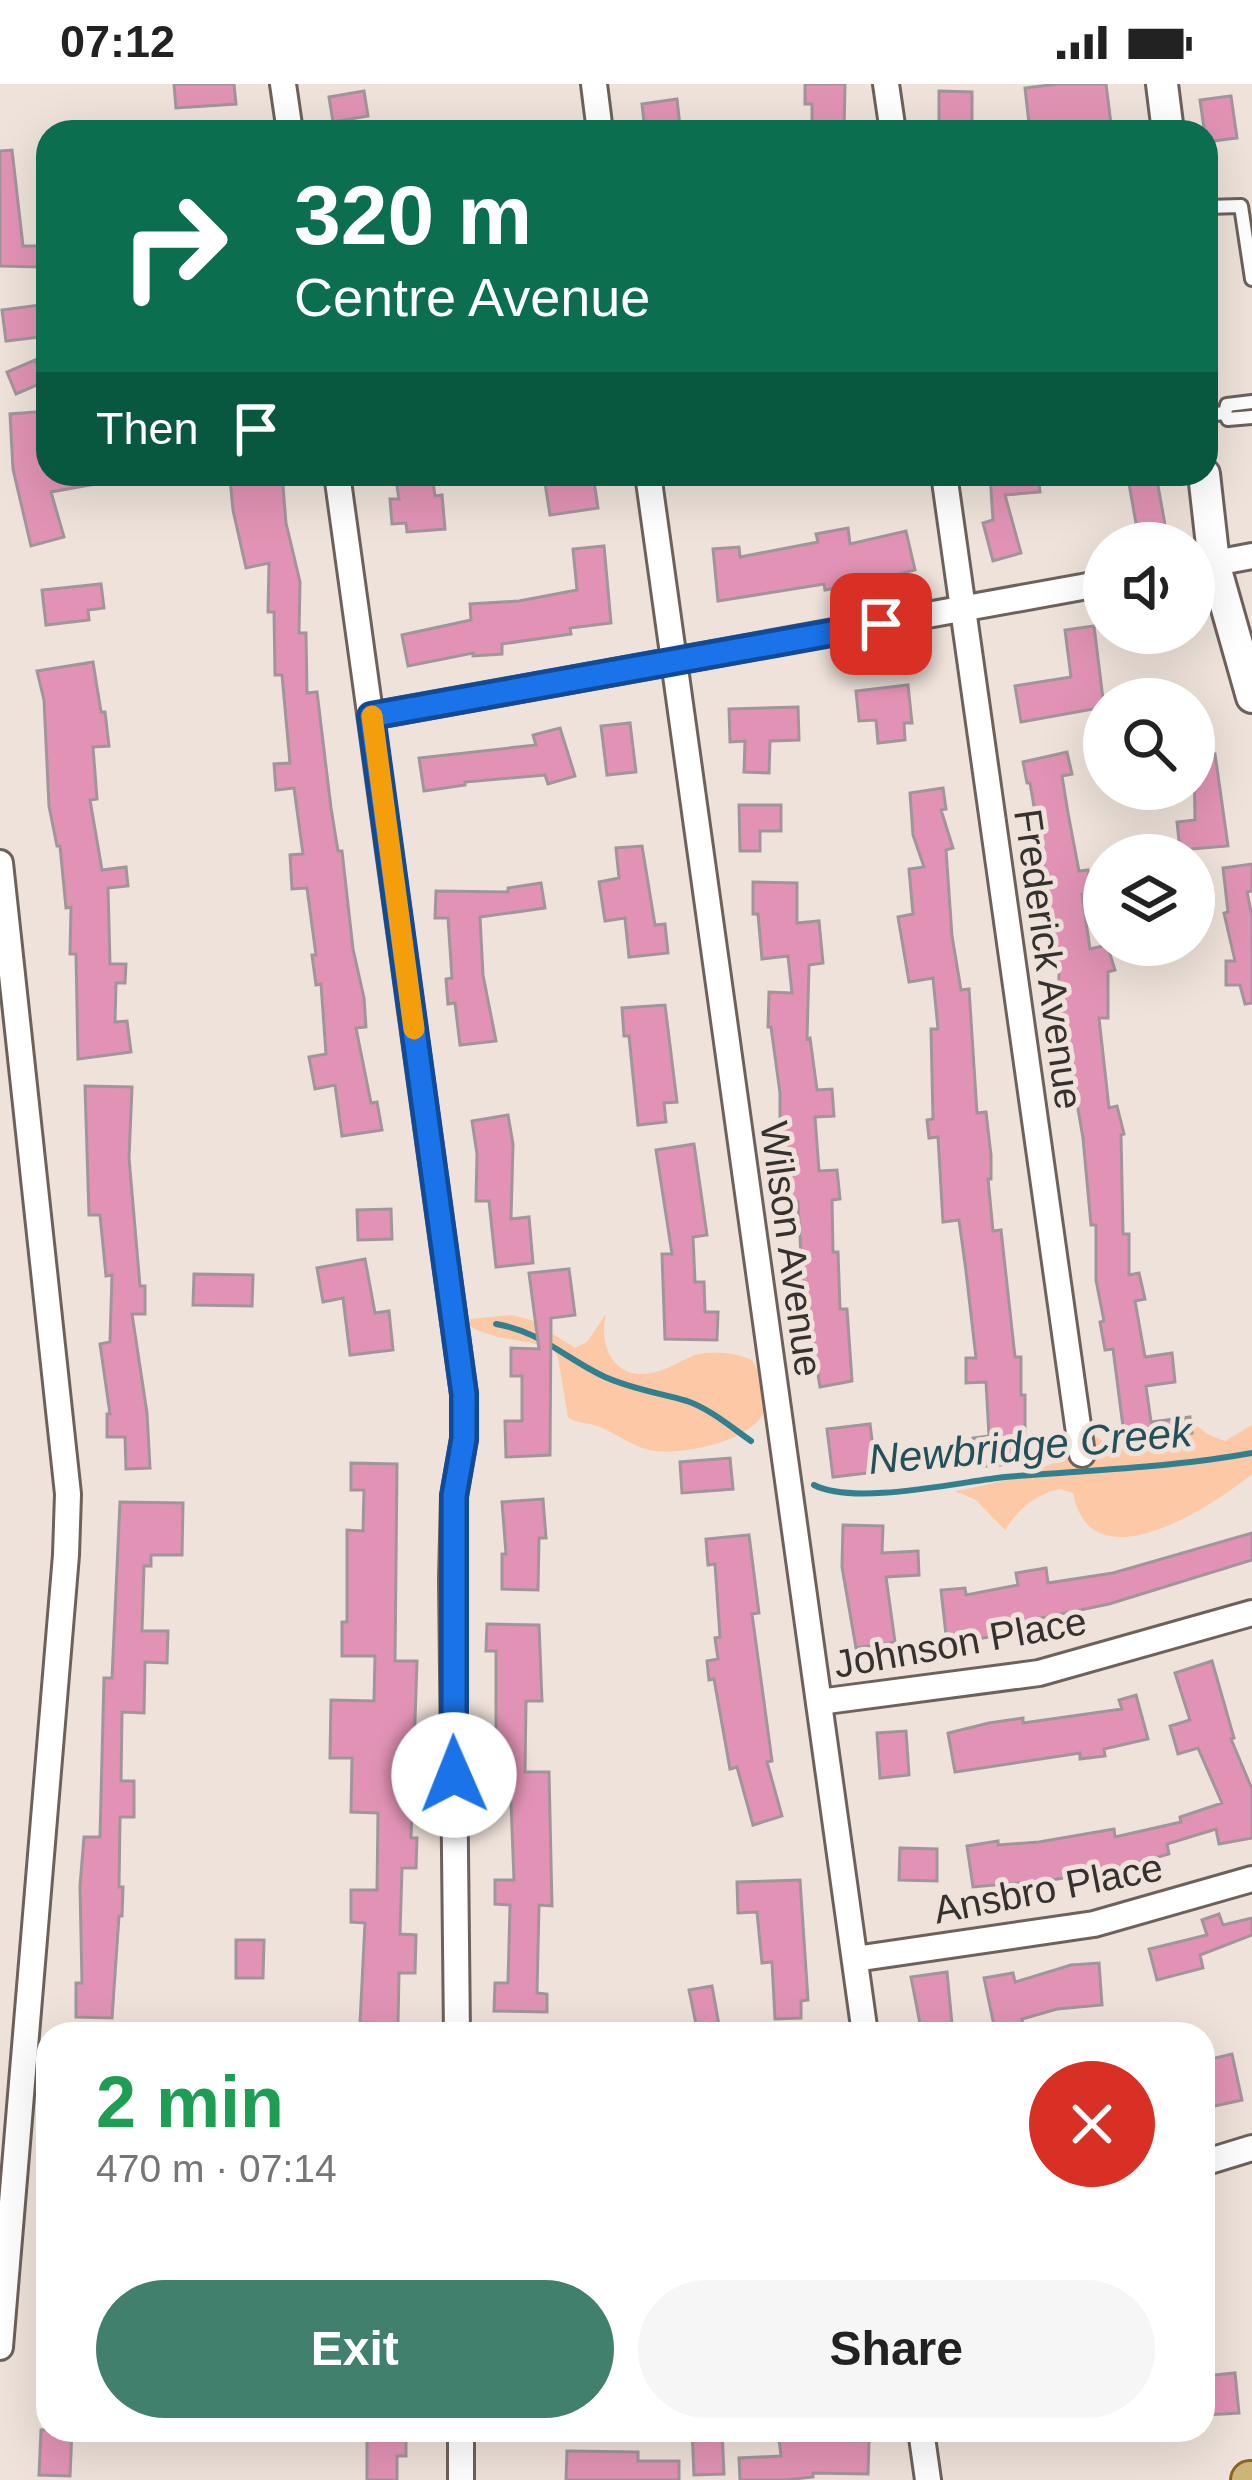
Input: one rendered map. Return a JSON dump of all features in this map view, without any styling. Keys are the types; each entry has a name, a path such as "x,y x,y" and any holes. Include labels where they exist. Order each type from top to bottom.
{"street":[{"path":"283,84 288,120"},
{"path":"594,84 598,120"},
{"path":"886,84 891,120"},
{"path":"1162,84 1166,120"},
{"path":"339,486 464,1394 452,1578 457,2022"},
{"name":"Wilson Avenue","path":"650,486 864,2022"},
{"name":"Frederick Avenue","path":"946,486 1082,1454"},
{"path":"1204,486 1204,522"},
{"path":"1215,563 1252,556"},
{"path":"371,716 1083,587"},
{"path":"1215,595 1252,697"},
{"path":"0,863 68,1494 0,2347"},
{"name":"Johnson Place","path":"819,1702 1039,1672 1252,1614"},
{"name":"Ansbro Place","path":"855,1959 1094,1924 1252,1879"},
{"path":"1215,2159 1252,2148"},
{"path":"461,2442 461,2480"},
{"path":"922,2442 928,2480"}],"lane":[{"path":"1218,207 1241,206 1252,280"},
{"path":"1252,402 1227,405 1225,413 1228,419 1252,417"},
{"path":"1218,414 1225,413"}],"shaded area":[{"path":"606,1314 609,1353 623,1369 634,1373 662,1370 705,1353 752,1360 765,1392 762,1417 720,1442 667,1452 646,1449 568,1417 553,1349 494,1336 461,1320 511,1315 531,1320 575,1348 587,1342"},
{"path":"1180,1412 1207,1434 1225,1441 1252,1425 1252,1474 1209,1504 1153,1531 1126,1537 1103,1534 1084,1520 1073,1493 1060,1489 1028,1504 1005,1530 976,1500 955,1491 1058,1461 1072,1452 1085,1430 1129,1451 1154,1449 1173,1430"}],"building":[{"path":"174,84 234,84 236,104 176,108"},
{"path":"805,84 845,84 844,120 812,120 812,104 805,104"},
{"path":"1106,84 1110,120 1029,120 1025,88"},
{"path":"364,91 368,116 333,120 329,97"},
{"path":"939,91 972,92 972,120 939,120"},
{"path":"1231,96 1237,138 1218,140 1218,120 1203,120 1200,100"},
{"path":"677,99 679,120 644,120 642,104"},
{"path":"12,150 23,246 36,246 36,267 0,266 0,151"},
{"path":"36,306 36,337 6,341 2,310"},
{"path":"35,360 36,385 16,394 7,372"},
{"path":"36,412 36,486 84,486 51,492 64,537 31,546 13,469 10,414"},
{"path":"231,486 283,486 300,582 299,633 306,633 307,693 317,692 331,808 364,998 366,1027 356,1028 371,1103 377,1102 382,1130 342,1136 335,1085 315,1089 309,1057 326,1054 321,984 316,985 307,888 292,889 290,855 303,854 294,788 276,790 274,764 290,763 282,675 275,675 274,612 268,612 269,563 246,568"},
{"path":"397,486 434,486 435,496 442,495 445,529 407,532 406,523 392,524 390,499 399,499"},
{"path":"545,486 595,486 598,508 550,515"},
{"path":"991,486 1039,486 1040,492 1005,495 1021,553 993,561 983,523 993,520"},
{"path":"1129,486 1158,486 1164,522 1136,522"},
{"path":"848,528 850,544 906,531 915,570 825,590 824,584 718,601 713,549 739,547 740,557 818,542 816,534"},
{"path":"604,546 611,623 502,644 502,654 473,653 408,666 402,635 471,620 470,604 577,590 573,549"},
{"path":"101,584 104,608 88,610 89,620 46,625 42,590"},
{"path":"1083,628 1083,654 1097,654 1100,678 1083,678 1083,711 1021,722 1015,686 1071,677 1065,630"},
{"path":"93,662 109,746 93,747 97,799 90,800 102,870 126,867 128,886 108,888 110,964 126,964 125,983 116,983 115,1022 127,1021 131,1052 78,1059 76,954 70,954 71,907 66,908 60,846 49,806 44,700 37,671"},
{"path":"908,685 912,723 904,723 905,740 878,743 876,720 859,721 856,691"},
{"path":"798,707 799,740 770,741 769,773 744,772 745,741 730,742 729,709"},
{"path":"630,723 636,772 607,775 601,726"},
{"path":"560,728 575,776 548,784 545,775 424,791 419,758 536,745 533,735"},
{"path":"1067,752 1072,774 1062,776 1079,871 1083,871 1083,966 1114,966 1115,970 1108,972 1108,1018 1099,1018 1109,1108 1117,1106 1124,1134 1123,1234 1129,1234 1129,1275 1139,1273 1145,1299 1135,1301 1145,1357 1172,1353 1175,1382 1146,1386 1151,1422 1190,1417 1192,1433 1125,1442 1113,1349 1105,1350 1100,1322 1104,1321 1096,1280 1096,1225 1091,1225 1083,1138 1058,1025 1059,971 1048,941 1041,877 1046,877 1023,762"},
{"path":"1215,754 1228,846 1215,847 1215,834 1178,834 1177,822 1195,820 1195,810 1215,810"},
{"path":"943,788 946,809 941,810 953,848 946,850 952,936 961,990 969,989 977,1113 986,1112 991,1155 988,1179 993,1231 1001,1230 1015,1357 1021,1357 1025,1463 976,1467 973,1438 989,1436 986,1382 966,1383 966,1358 976,1358 959,1220 943,1222 938,1137 929,1138 927,1120 933,1119 931,1029 938,1029 933,978 909,982 898,917 913,914 909,869 924,867 913,835 910,793"},
{"path":"739,805 781,805 781,831 760,831 760,851 740,851"},
{"path":"642,846 655,925 665,924 668,953 629,957 625,918 605,921 599,882 619,878 616,848"},
{"path":"1252,864 1252,891 1247,892 1252,916 1252,1003 1245,1004 1240,985 1226,985 1226,961 1235,961 1224,913 1228,912 1223,868"},
{"path":"753,882 797,883 797,923 819,921 823,963 809,965 807,1039 817,1090 832,1089 834,1116 815,1117 819,1171 837,1170 840,1199 832,1200 833,1252 838,1252 840,1309 847,1309 852,1381 820,1387 813,1344 806,1344 798,1202 792,1203 787,1142 780,1142 780,1093 768,1027 769,992 792,993 788,956 762,959 758,914 753,914"},
{"path":"541,883 545,908 480,917 483,975 496,1041 460,1045 455,1003 448,1004 446,979 452,978 448,918 435,918 436,891 508,892 508,888"},
{"path":"665,1005 677,1102 664,1103 666,1122 638,1125 622,1008"},
{"path":"85,1086 132,1087 129,1158 145,1314 132,1314 150,1468 126,1469 125,1437 107,1437 110,1414 100,1344 110,1342 112,1275 106,1276 100,1215 89,1215"},
{"path":"508,1115 513,1144 511,1219 529,1217 533,1263 496,1267 489,1201 476,1201 472,1121"},
{"path":"694,1144 707,1235 693,1237 695,1282 704,1282 705,1312 718,1312 717,1340 665,1339 662,1254 672,1254 656,1150"},
{"path":"391,1209 392,1239 358,1240 357,1210"},
{"path":"365,1259 375,1313 389,1311 393,1350 350,1355 343,1298 323,1302 317,1268"},
{"path":"569,1269 575,1315 551,1318 550,1455 506,1457 505,1421 522,1421 522,1376 511,1376 511,1348 539,1349 529,1273"},
{"path":"194,1274 253,1275 252,1306 193,1305"},
{"path":"870,1424 876,1472 833,1477 827,1429"},
{"path":"730,1458 733,1489 682,1493 680,1462"},
{"path":"351,1463 397,1464 395,1661 417,1661 411,1838 417,1838 416,1868 402,1868 400,1934 416,1935 415,1973 399,1973 398,2022 360,2022 365,1923 351,1922 351,1890 377,1890 378,1813 351,1812 352,1758 330,1758 331,1700 374,1701 375,1656 342,1656 342,1622 347,1622 347,1530 363,1531 364,1490 351,1490"},
{"path":"543,1499 546,1538 539,1538 538,1590 502,1589 502,1554 506,1554 502,1502"},
{"path":"120,1502 183,1503 182,1555 151,1555 151,1566 144,1566 142,1631 168,1631 167,1663 145,1662 144,1713 122,1712 121,1781 134,1781 134,1817 120,1817 122,1916 112,2018 76,2017 76,1983 82,1983 84,1837 100,1837 104,1678 112,1678"},
{"path":"843,1525 883,1526 882,1553 918,1551 919,1575 886,1577 895,1642 856,1648 842,1567"},
{"path":"1252,1533 1252,1560 1109,1604 1012,1624 1013,1633 947,1644 941,1590 965,1588 966,1595 1018,1585 1016,1573 1046,1568 1048,1583 1113,1573"},
{"path":"749,1535 759,1613 752,1614 772,1761 767,1762 782,1816 753,1825 737,1767 730,1769 707,1661 718,1659 715,1638 720,1637 715,1564 708,1565 706,1539"},
{"path":"487,1624 539,1625 542,1701 526,1701 525,1772 549,1772 552,1906 539,1905 537,1993 547,1994 547,2012 494,2011 495,1983 508,1983 510,1905 495,1904 495,1880 514,1880 511,1802 496,1802 496,1651 486,1651"},
{"path":"1212,1661 1231,1739 1252,1789 1252,1838 1219,1844 1216,1829 1167,1844 1169,1854 1119,1868 973,1887 967,1846 1039,1842 1114,1829 1115,1837 1181,1822 1180,1817 1222,1803 1198,1748 1178,1754 1170,1726 1190,1720 1175,1673"},
{"path":"1136,1695 1148,1739 1104,1749 1105,1756 1080,1759 1080,1753 955,1772 948,1733 1023,1718 1023,1723 1122,1709 1119,1700"},
{"path":"906,1731 909,1775 880,1778 877,1733"},
{"path":"900,1848 937,1849 937,1881 899,1880"},
{"path":"800,1880 808,2000 801,2001 801,2018 775,2019 772,1962 762,1963 757,1912 738,1913 737,1882"},
{"path":"1219,1914 1223,1925 1252,1918 1252,1935 1200,1955 1203,1968 1157,1980 1149,1949 1207,1935 1202,1920"},
{"path":"236,1940 264,1940 263,1978 236,1978"},
{"path":"1099,1963 1102,2005 1057,2009 1022,2022 993,2022 984,1978 1013,1973 1015,1982 1071,1965"},
{"path":"947,1972 952,2022 920,2022 911,1977"},
{"path":"712,1986 718,2022 696,2022 689,1990"},
{"path":"1232,2054 1242,2100 1215,2106 1215,2058"},
{"path":"1235,2373 1239,2413 1215,2414 1215,2375"},
{"path":"40,2442 71,2442 70,2476 39,2475"},
{"path":"367,2442 406,2442 406,2456 397,2456 397,2480 367,2480"},
{"path":"693,2442 723,2442 724,2474 694,2475"},
{"path":"779,2442 869,2442 868,2474 740,2480 739,2458 781,2456"},
{"path":"567,2451 638,2452 638,2461 679,2461 679,2480 566,2480"}],"waterway":[{"name":"Newbridge Creek","path":"496,1324 540,1339 615,1381 696,1404 751,1441"},
{"name":"Newbridge Creek","path":"814,1485 832,1491 880,1493 1252,1453"}],"slow traffic":[{"path":"372,716 414,1029"}],"route":[{"path":"454,1775 454,1496 464,1439 464,1394 371,716 881,624"}]}
